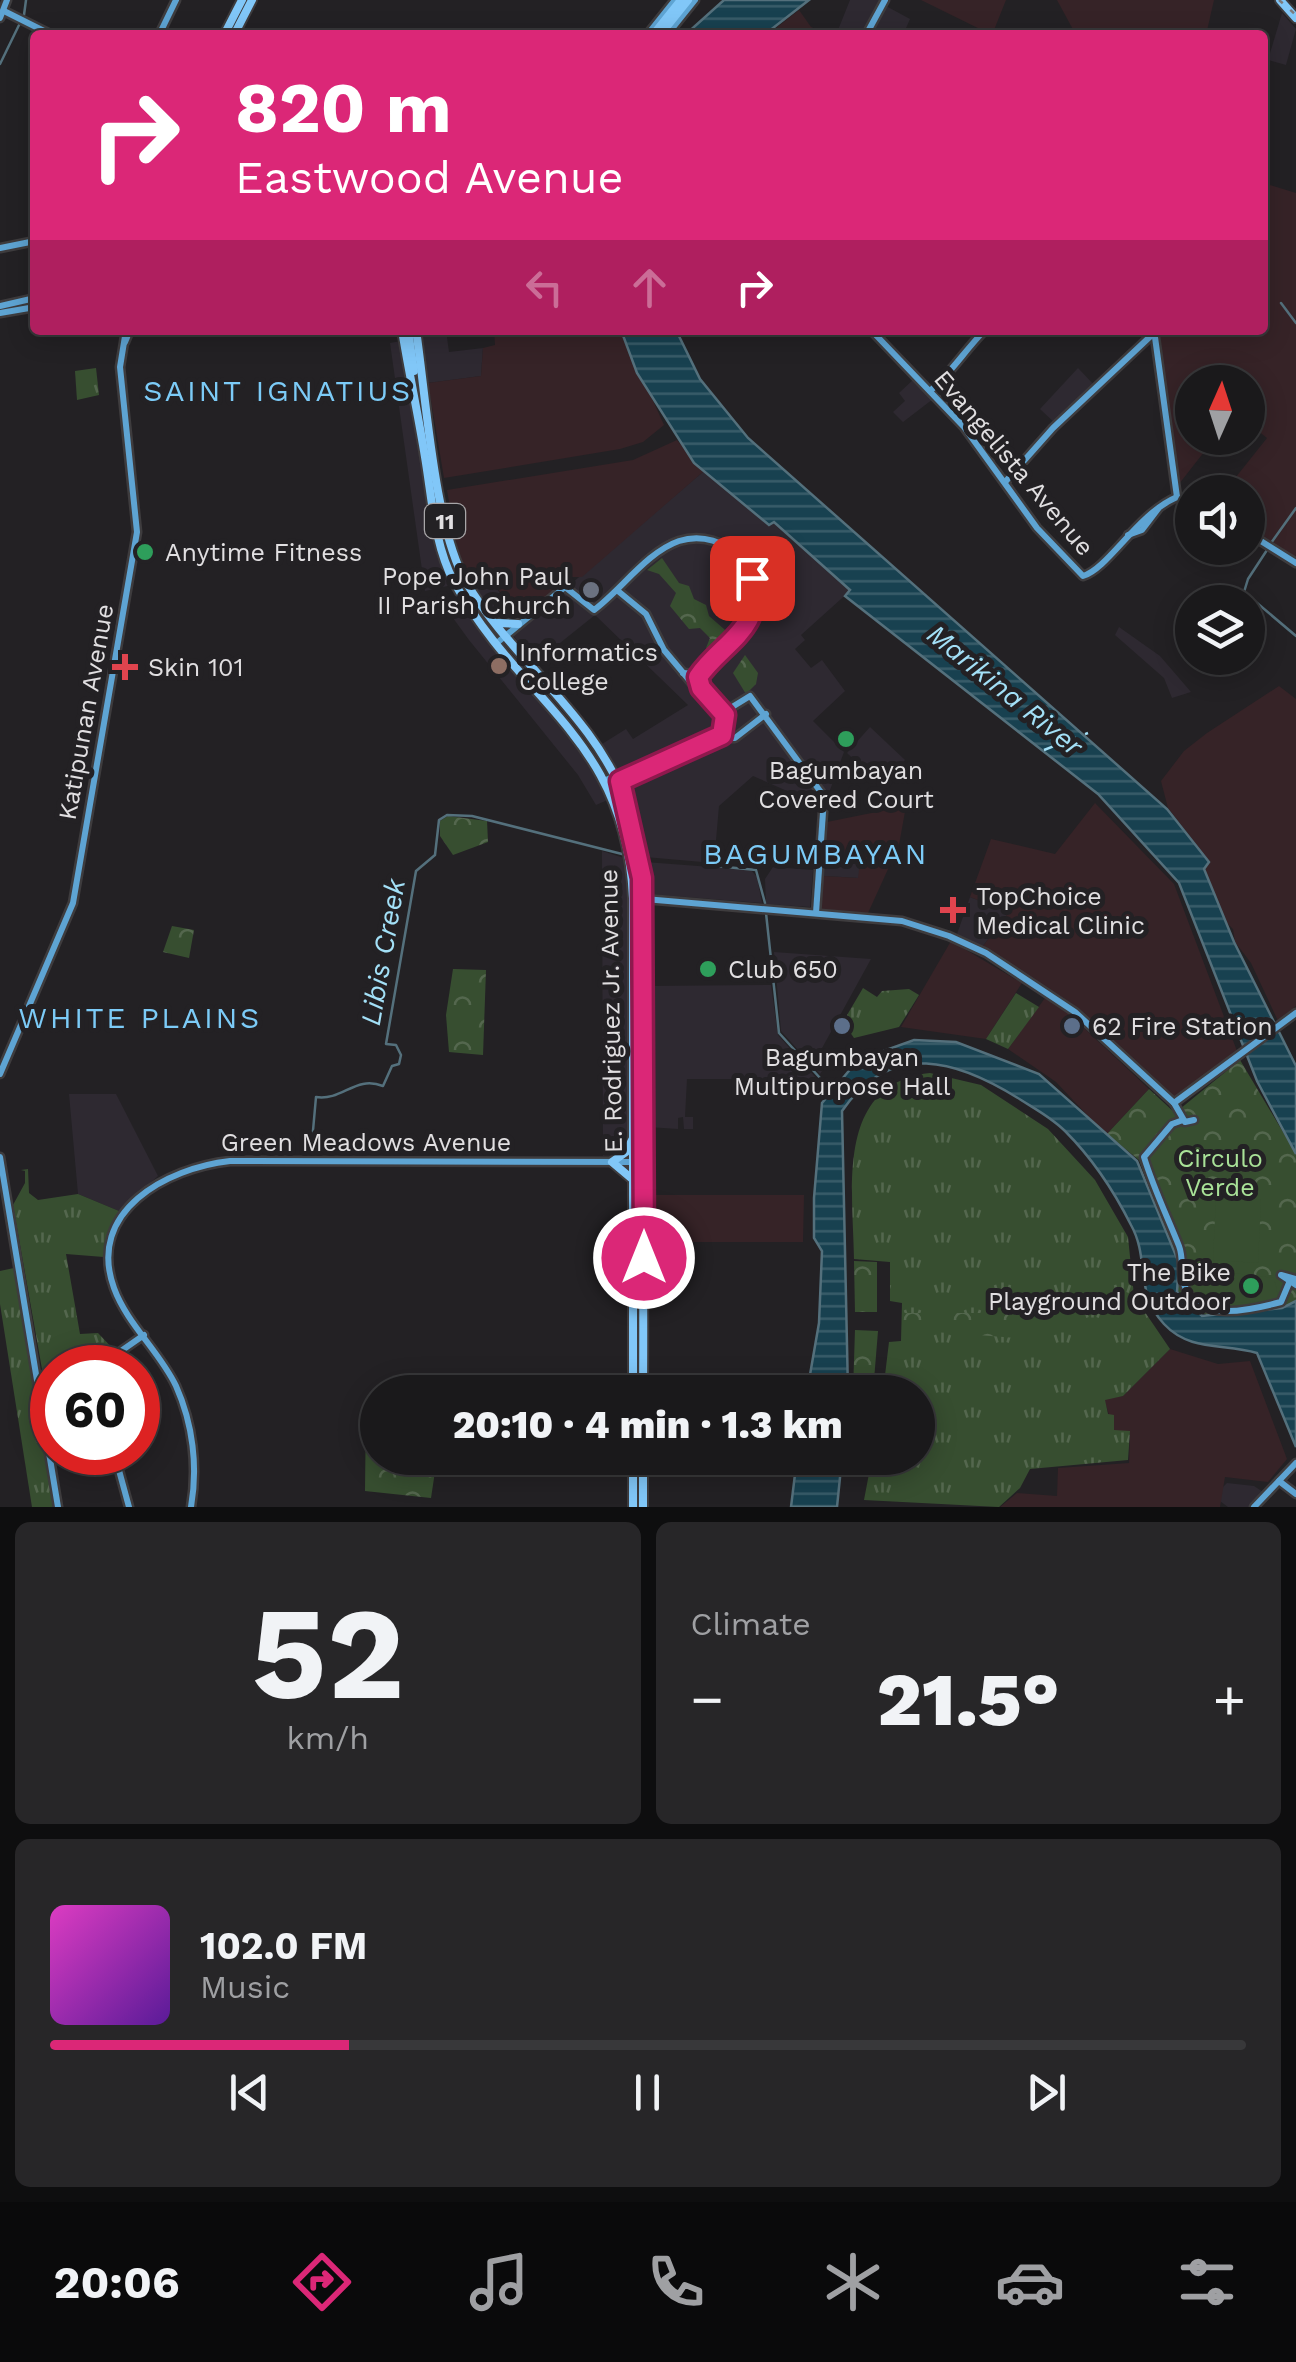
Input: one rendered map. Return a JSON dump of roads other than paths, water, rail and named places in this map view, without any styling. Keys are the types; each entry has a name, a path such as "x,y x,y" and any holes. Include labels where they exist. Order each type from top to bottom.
{"main road":[{"path":"227,30 242,0"},
{"path":"237,30 252,0"},
{"path":"660,30 685,0"},
{"path":"1280,0 1296,18"},
{"name":"E. Rodriguez Jr. Avenue","path":"410,335 446,563 468,604 614,780 634,857 643,899 634,1375"},
{"name":"E. Rodriguez Jr. Avenue","path":"410,335 451,548 464,580 550,688 624,798 634,857 633,1136 638,1162 633,1182 642,1375"},
{"path":"496,622 518,624"},
{"path":"540,695 550,688"},
{"path":"633,1136 626,1152 612,1162 633,1182"},
{"path":"633,1475 633,1507"},
{"path":"643,1475 643,1507"}],"street":[{"path":"7,0 2,14 40,30"},
{"path":"161,30 176,0"},
{"path":"660,30 685,0"},
{"path":"869,30 885,0"},
{"path":"0,248 30,242"},
{"path":"0,310 30,300"},
{"path":"0,310 30,307"},
{"name":"Katipunan Avenue","path":"0,1074 73,904 108,700 138,518 120,367 126,335"},
{"name":"Evangelista Avenue","path":"876,335 930,391 1006,480 1037,528 1082,576 1127,536 1142,530 1158,509 1175,498"},
{"path":"930,391 960,365 966,349 980,335"},
{"path":"1006,480 1053,428 1151,335"},
{"path":"1156,335 1175,482"},
{"path":"498,642 564,588 594,610 621,593 625,584 666,548 684,540 713,540 736,553 752,578 752,616 742,634 714,660 695,674 682,672"},
{"path":"1265,542 1296,563"},
{"path":"614,780 718,735 726,726 724,712 682,672 664,650 648,617 621,593"},
{"path":"696,683 714,660"},
{"path":"696,683 720,713 718,735"},
{"path":"724,712 750,696 766,714 790,756 824,796 816,912"},
{"path":"718,735 735,738 766,714"},
{"path":"632,898 907,921 986,954 1076,1012 1174,1103 1184,1118 1172,1124 1144,1157 1183,1258 1182,1280 1201,1307 1217,1312 1281,1302 1294,1282"},
{"path":"1174,1103 1296,1013"},
{"path":"0,1157 58,1507"},
{"name":"Green Meadows Avenue","path":"191,1507 194,1463 187,1416 174,1382 114,1286 111,1246 120,1220 138,1196 176,1173 230,1160 638,1162"},
{"path":"129,1345 144,1335"},
{"path":"1254,1507 1296,1463"},
{"path":"120,1475 128,1507"},
{"path":"1279,1480 1296,1494"}],"water":[{"path":"724,0 809,0 770,30 691,30"},
{"name":"Marikina River","path":"623,335 678,335 700,379 748,438 1167,809 1209,862 1204,869 1234,942 1296,1066 1296,1154 1257,1081 1179,883 1098,794 845,596 850,590 774,522 769,525 694,463 637,373"},
{"path":"914,1040 956,1042 1039,1074 1137,1161 1179,1263 1177,1292 1202,1316 1282,1308 1296,1301 1296,1447 1257,1353 1185,1339 1155,1312 1145,1288 1140,1250 1131,1225 1102,1175 1065,1131 997,1086 950,1067 904,1065 882,1073 861,1088 842,1111 848,1375 810,1375 819,1323 822,1251 814,1238 814,1198 822,1103 858,1060"},
{"path":"795,1475 840,1475 837,1507 791,1507"}],"waterway":[{"path":"24,15 26,0"},
{"path":"0,64 20,23"},
{"path":"1281,303 1296,323"},
{"path":"1271,543 1296,508"},
{"path":"1267,550 1244,592 1296,636"},
{"name":"Libis Creek","path":"311,1153 316,1097 365,1084 383,1086 392,1066 399,1064 401,1055 396,1045 386,1044 416,871 435,855 439,820 447,815 472,816 622,854"},
{"name":"Libis Creek","path":"716,866 756,870 765,903"},
{"name":"Libis Creek","path":"766,913 779,1033 831,1090"}],"railway":[{"path":"1279,0 1296,15"}],"place":[{"name":"Anytime Fitness","path":"145,552"},
{"name":"Pope John Paul II Parish Church","path":"591,590"},
{"name":"Informatics College","path":"499,666"},
{"name":"Skin 101","path":"125,667"},
{"name":"Bagumbayan Covered Court","path":"846,739"},
{"name":"TopChoice Medical Clinic","path":"953,910"},
{"name":"Club 650","path":"708,969"},
{"name":"Bagumbayan Multipurpose Hall","path":"842,1026"},
{"name":"62 Fire Station","path":"1072,1026"},
{"name":"The Bike Playground Outdoor","path":"1251,1286"}],"district":[{"name":"SAINT IGNATIUS","path":"278,390"},
{"name":"BAGUMBAYAN","path":"816,853"},
{"name":"WHITE PLAINS","path":"140,1017"}],"park label":[{"name":"Circulo Verde","path":"1220,1172"}]}
